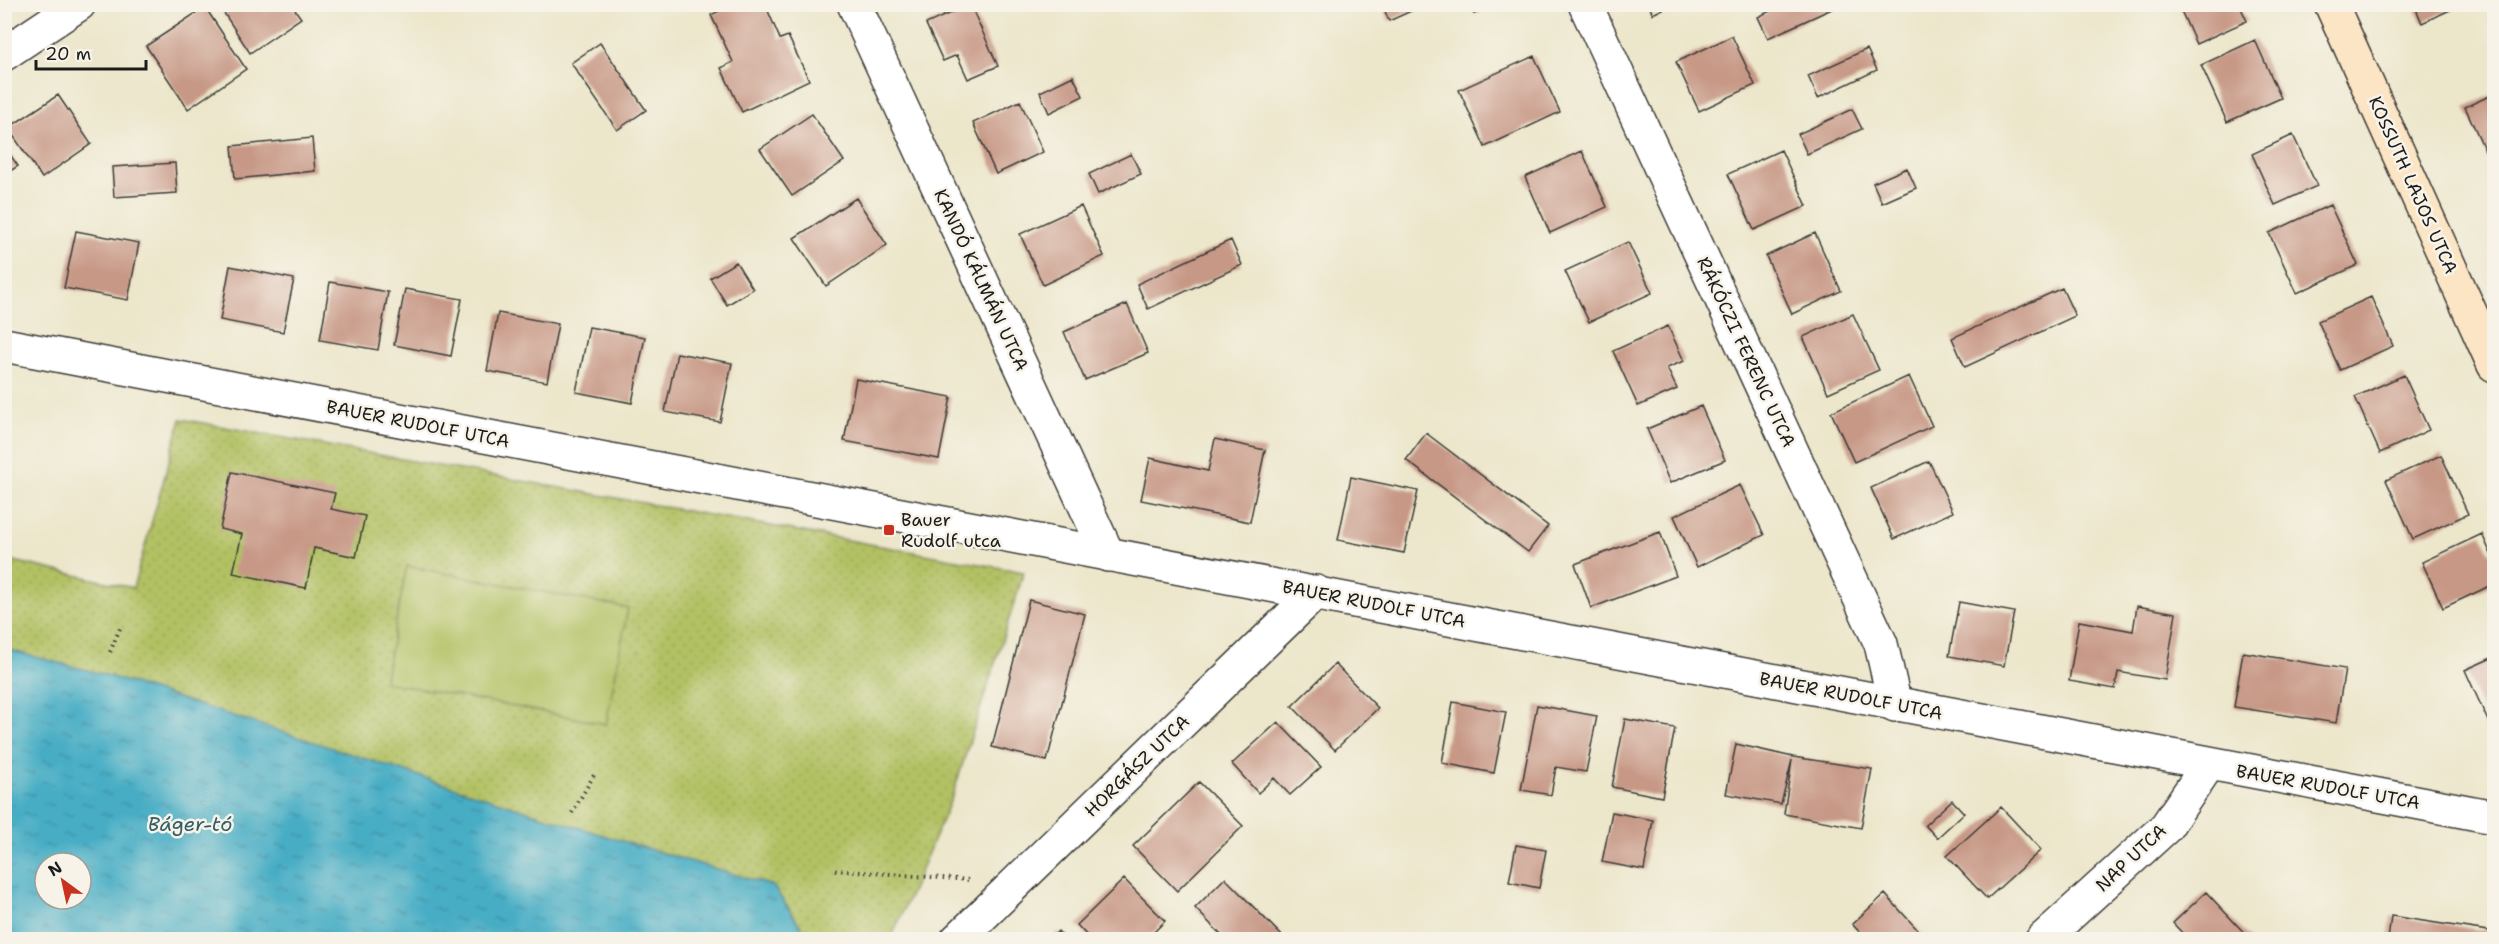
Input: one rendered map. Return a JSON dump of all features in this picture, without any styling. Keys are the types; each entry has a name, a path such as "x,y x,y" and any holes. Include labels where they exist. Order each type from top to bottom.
{"main road":[{"name":"KOSSUTH LAJOS UTCA","path":"2331,4 2494,365"}],"street":[{"path":"4,54 79,4"},
{"name":"KANDÓ KÁLMÁN UTCA","path":"854,4 1108,555"},
{"name":"RÁKÓCZI FERENC UTCA","path":"1585,4 1881,644 1895,705"},
{"name":"BAUER RUDOLF UTCA","path":"4,345 1108,555 1316,592 1895,705 2494,818"},
{"name":"HORGÁSZ UTCA","path":"957,939 1316,592"},
{"name":"NAP UTCA","path":"2042,939 2166,827 2208,765"}],"path":[{"path":"110,652 121,626"},
{"path":"572,813 594,775"},
{"path":"835,870 1015,883"}],"green space":[{"path":"181,419 1024,572 952,797 891,939 5,940 5,559 133,588"},
{"path":"407,566 628,608 606,724 384,682"}],"water":[{"name":"Báger-tó","path":"5,649 106,675 596,833 773,886 804,931 802,939 5,939"}],"building":[{"path":"218,4 291,4 301,18 250,53"},
{"path":"732,4 765,4 780,39 788,36 809,80 742,112 721,68 733,62 711,15"},
{"path":"970,4 998,66 968,79 957,55 943,61 926,24"},
{"path":"1382,4 1416,4 1418,8 1389,21"},
{"path":"1470,4 1495,4 1474,14"},
{"path":"1648,4 1673,4 1653,14"},
{"path":"1784,4 1835,4 1836,7 1768,38 1758,17"},
{"path":"2178,4 2239,4 2247,21 2196,44"},
{"path":"2414,4 2463,4 2422,23"},
{"path":"205,7 246,69 188,109 146,46"},
{"path":"1732,36 1755,85 1699,111 1676,62"},
{"path":"2255,40 2281,98 2227,122 2201,65"},
{"path":"600,43 646,110 617,130 571,63"},
{"path":"1867,49 1877,70 1818,98 1808,76"},
{"path":"1534,56 1560,112 1485,147 1459,90"},
{"path":"1073,76 1083,96 1049,113 1040,92"},
{"path":"2494,94 2494,167 2493,168 2465,107"},
{"path":"58,95 91,144 42,178 8,128"},
{"path":"1020,101 1043,152 996,174 973,123"},
{"path":"1852,109 1862,129 1807,154 1798,134"},
{"path":"812,114 844,161 792,196 760,149"},
{"path":"2293,135 2317,186 2275,205 2252,154"},
{"path":"312,138 315,171 235,179 232,146"},
{"path":"4,146 18,166 4,175"},
{"path":"1781,150 1807,206 1754,230 1728,174"},
{"path":"1582,151 1607,207 1550,233 1525,177"},
{"path":"1131,154 1141,174 1098,194 1089,174"},
{"path":"175,163 177,193 114,197 112,167"},
{"path":"1907,168 1916,188 1882,203 1873,183"},
{"path":"856,198 887,245 826,286 794,238"},
{"path":"2330,205 2358,265 2297,293 2269,233"},
{"path":"1081,206 1104,256 1043,285 1020,234"},
{"path":"76,231 139,243 128,300 64,288"},
{"path":"1815,233 1841,291 1792,314 1766,256"},
{"path":"1231,240 1242,265 1148,309 1137,284"},
{"path":"1628,242 1652,293 1589,322 1565,271"},
{"path":"736,262 753,289 727,305 710,278"},
{"path":"230,266 294,279 283,332 220,320"},
{"path":"330,282 388,292 378,350 320,340"},
{"path":"2062,288 2075,316 1965,367 1952,338"},
{"path":"405,289 462,299 451,356 394,345"},
{"path":"2371,297 2393,346 2340,370 2318,321"},
{"path":"1127,304 1148,353 1085,380 1064,332"},
{"path":"498,313 558,324 547,382 487,371"},
{"path":"1853,314 1879,370 1828,393 1803,337"},
{"path":"1668,326 1684,361 1667,368 1677,389 1638,406 1613,351"},
{"path":"589,327 645,337 632,403 576,392"},
{"path":"677,353 732,363 720,422 665,412"},
{"path":"2404,375 2429,430 2380,453 2355,397"},
{"path":"1909,376 1932,426 1854,462 1831,412"},
{"path":"856,379 951,397 939,459 844,441"},
{"path":"1701,406 1725,460 1670,483 1647,429"},
{"path":"1426,433 1548,526 1528,552 1406,460"},
{"path":"1215,439 1265,450 1250,522 1141,500 1150,458 1208,471"},
{"path":"2441,455 2468,514 2413,539 2386,480"},
{"path":"1929,461 1953,512 1894,539 1871,488"},
{"path":"232,472 335,493 331,509 365,516 356,557 314,548 306,588 233,573 242,534 220,529"},
{"path":"1351,477 1418,491 1404,553 1338,540"},
{"path":"1740,485 1764,535 1697,567 1674,516"},
{"path":"1660,532 1676,576 1591,608 1575,564"},
{"path":"2482,534 2494,561 2494,584 2443,608 2422,562"},
{"path":"1029,600 1085,614 1047,761 992,747"},
{"path":"1959,602 2014,612 2004,666 1949,656"},
{"path":"2137,606 2176,613 2165,680 2118,672 2115,689 2069,681 2079,621 2133,631"},
{"path":"2243,652 2345,669 2336,723 2234,707"},
{"path":"2494,657 2494,728 2492,730 2465,670"},
{"path":"1335,664 1378,708 1335,750 1292,706"},
{"path":"1453,702 1506,712 1494,773 1442,763"},
{"path":"1537,705 1597,716 1586,772 1556,767 1551,795 1521,790"},
{"path":"1625,719 1675,728 1662,797 1612,787"},
{"path":"1278,722 1321,767 1290,795 1274,778 1258,793 1232,764"},
{"path":"1736,744 1793,757 1872,769 1861,828 1784,814 1792,760 1781,804 1726,794"},
{"path":"1199,782 1243,826 1177,891 1133,846"},
{"path":"1952,800 1964,813 1937,838 1925,825"},
{"path":"2001,807 2041,850 1987,899 1947,856"},
{"path":"1612,812 1653,820 1644,870 1602,862"},
{"path":"1516,845 1546,850 1539,888 1509,882"},
{"path":"1225,878 1286,940 1226,940 1195,908"},
{"path":"1124,879 1165,921 1146,940 1091,940 1077,925"},
{"path":"2206,892 2251,940 2181,940 2185,936 2173,923"},
{"path":"1885,894 1927,940 1867,940 1852,924"},
{"path":"2391,916 2494,932 2494,940 2388,940"},
{"path":"1058,931 1066,940 1049,940"}],"place":[{"name":"Bauer Rudolf utca","path":"889,530"}]}
